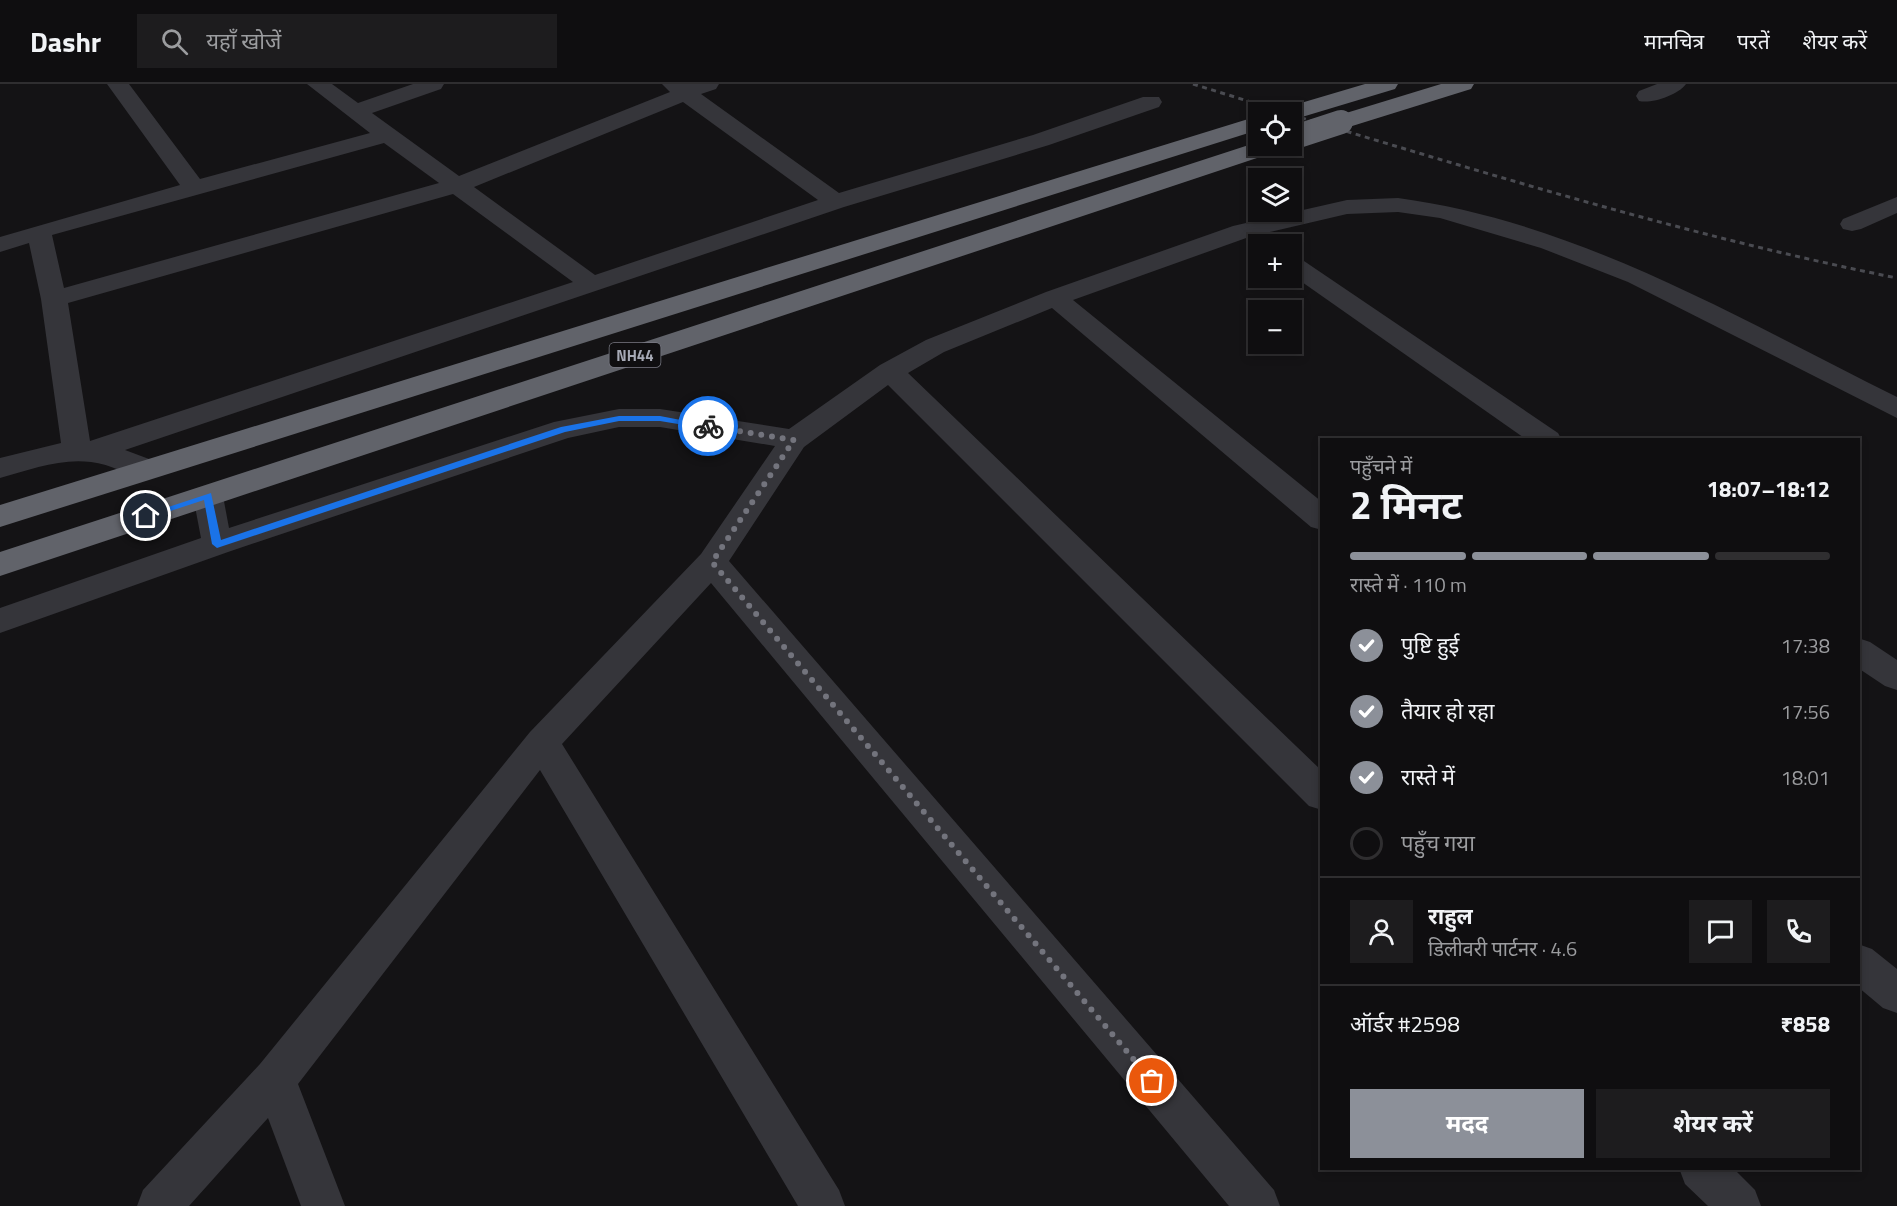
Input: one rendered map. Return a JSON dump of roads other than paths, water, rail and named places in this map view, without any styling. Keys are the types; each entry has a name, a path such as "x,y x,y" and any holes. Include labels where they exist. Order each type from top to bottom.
{"highway":[{"path":"1302,110 1386,84"},
{"path":"1302,135 1463,84"},
{"name":"NH44","path":"0,516 1248,126"},
{"name":"NH44","path":"0,564 1248,153"}],"street":[{"path":"118,84 193,186"},
{"path":"318,84 590,283"},
{"path":"355,112 434,84"},
{"path":"54,299 455,186 679,88 708,84"},
{"path":"1647,96 1675,84"},
{"path":"679,88 836,202"},
{"path":"0,468 34,457 85,450 460,330 590,283 836,202 1041,140 1151,102"},
{"path":"0,245 39,231 193,186 387,135"},
{"path":"1852,224 1897,204"},
{"path":"1264,234 1347,207 1398,205 1443,211 1550,243 1637,277 1897,409"},
{"path":"39,231 85,450"},
{"path":"159,1206 275,1079 542,742 712,562 794,440 890,371 935,346 1055,298 1248,239"},
{"path":"1302,271 1545,438"},
{"path":"1055,298 1320,517"},
{"path":"890,371 1320,793"},
{"path":"0,621 217,544 564,429 619,418 660,418 794,440"},
{"path":"85,450 124,458 147,469"},
{"path":"208,496 217,544"},
{"path":"712,562 1258,1206"},
{"path":"1860,652 1897,677"},
{"path":"542,742 823,1206"},
{"path":"1860,964 1897,994"},
{"path":"275,1079 322,1206"},
{"path":"1703,1170 1740,1206"}],"railway":[{"path":"1193,84 1251,102"},
{"path":"1302,118 1593,204 1744,244 1897,278"}]}
